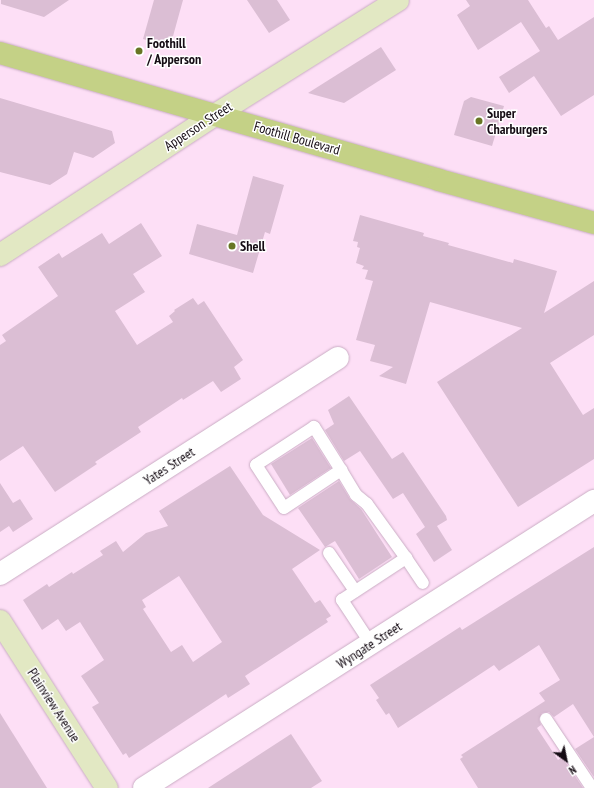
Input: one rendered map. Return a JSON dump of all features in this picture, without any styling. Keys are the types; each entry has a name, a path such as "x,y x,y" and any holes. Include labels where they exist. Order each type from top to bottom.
{"main road":[{"name":"Foothill Boulevard","path":"0,53 432,178 594,222"}],"street":[{"name":"Apperson Street","path":"0,255 215,114 398,0"},
{"name":"Yates Street","path":"0,574 338,358"},
{"name":"Wyngate Street","path":"144,788 594,501"},
{"name":"Plainview Avenue","path":"0,621 108,788"}],"lane":[{"path":"341,470 284,508 256,465 314,427 341,470 356,495 367,504 423,583"},
{"path":"329,553 355,591"},
{"path":"371,644 342,600 406,558"},
{"path":"546,718 592,788"}],"building":[{"path":"1,0 69,0 44,17 1,4"},
{"path":"154,0 183,0 170,47 143,39"},
{"path":"247,0 277,0 290,20 269,33"},
{"path":"466,0 528,0 546,28 549,26 558,40 594,17 594,95 561,116 534,76 509,93 499,77 540,51 521,22 478,50 457,15 470,6"},
{"path":"381,47 396,70 344,103 308,93"},
{"name":"Super Charburgers","path":"471,97 504,106 492,146 454,135 464,101"},
{"path":"0,98 112,131 115,143 93,158 74,152 67,174 50,185 0,172"},
{"path":"253,176 284,185 270,234 265,232 253,273 189,254 197,224 237,235"},
{"path":"360,215 424,233 423,236 449,243 448,245 513,263 514,259 557,271 544,313 594,281 594,335 550,363 583,415 594,408 594,459 518,507 437,382 522,328 430,302 406,384 379,376 393,367 370,361 375,345 356,340 373,281 365,279 368,270 362,269 364,266 356,263 360,248 357,247 358,242 353,241"},
{"path":"141,223 162,256 133,274 145,292 115,311 137,345 173,322 169,316 175,311 174,310 193,298 198,305 204,301 243,360 234,367 241,379 221,392 213,381 183,400 182,398 138,427 141,432 95,462 97,464 55,492 23,446 0,461 0,345 6,341 2,335 58,296 38,267 59,253 62,258 102,233 109,244"},
{"path":"349,396 392,459 403,452 446,516 447,520 437,526 452,550 434,562 416,534 425,527 403,493 393,499 360,451 344,461 325,430 334,424 328,410"},
{"path":"312,438 331,468 290,495 271,464"},
{"path":"230,466 263,515 320,550 292,569 315,603 320,600 331,616 326,619 328,622 245,676 250,684 228,698 226,694 129,758 126,753 123,755 92,707 99,703 81,676 104,660 80,622 66,631 58,619 42,630 23,600 47,584 49,587 103,555 100,551 116,541 123,552 146,533 168,526 159,511","holes":["179,576 222,642 193,662 182,645 171,652 143,609 146,607 142,600"]},
{"path":"339,481 350,499 361,509 392,557 359,579 335,541 325,547 298,508"},
{"path":"0,483 13,503 20,499 33,519 13,532 9,526 0,532"},
{"path":"594,547 594,737 573,704 554,717 549,712 542,713 539,719 541,725 537,728 558,760 562,757 583,788 478,788 460,759 463,757 461,755 545,701 539,693 560,680 539,645 499,671 494,665 398,728 389,713 386,715 376,700 379,698 370,685 460,627 462,630"},
{"path":"0,713 47,788 0,788"},
{"path":"291,734 322,781 311,788 208,788"},
{"path":"594,737 594,777 575,749"}],"place":[{"name":"Foothill / Apperson","path":"139,51"},
{"name":"Super Charburgers","path":"479,121"},
{"name":"Shell","path":"232,246"}]}
